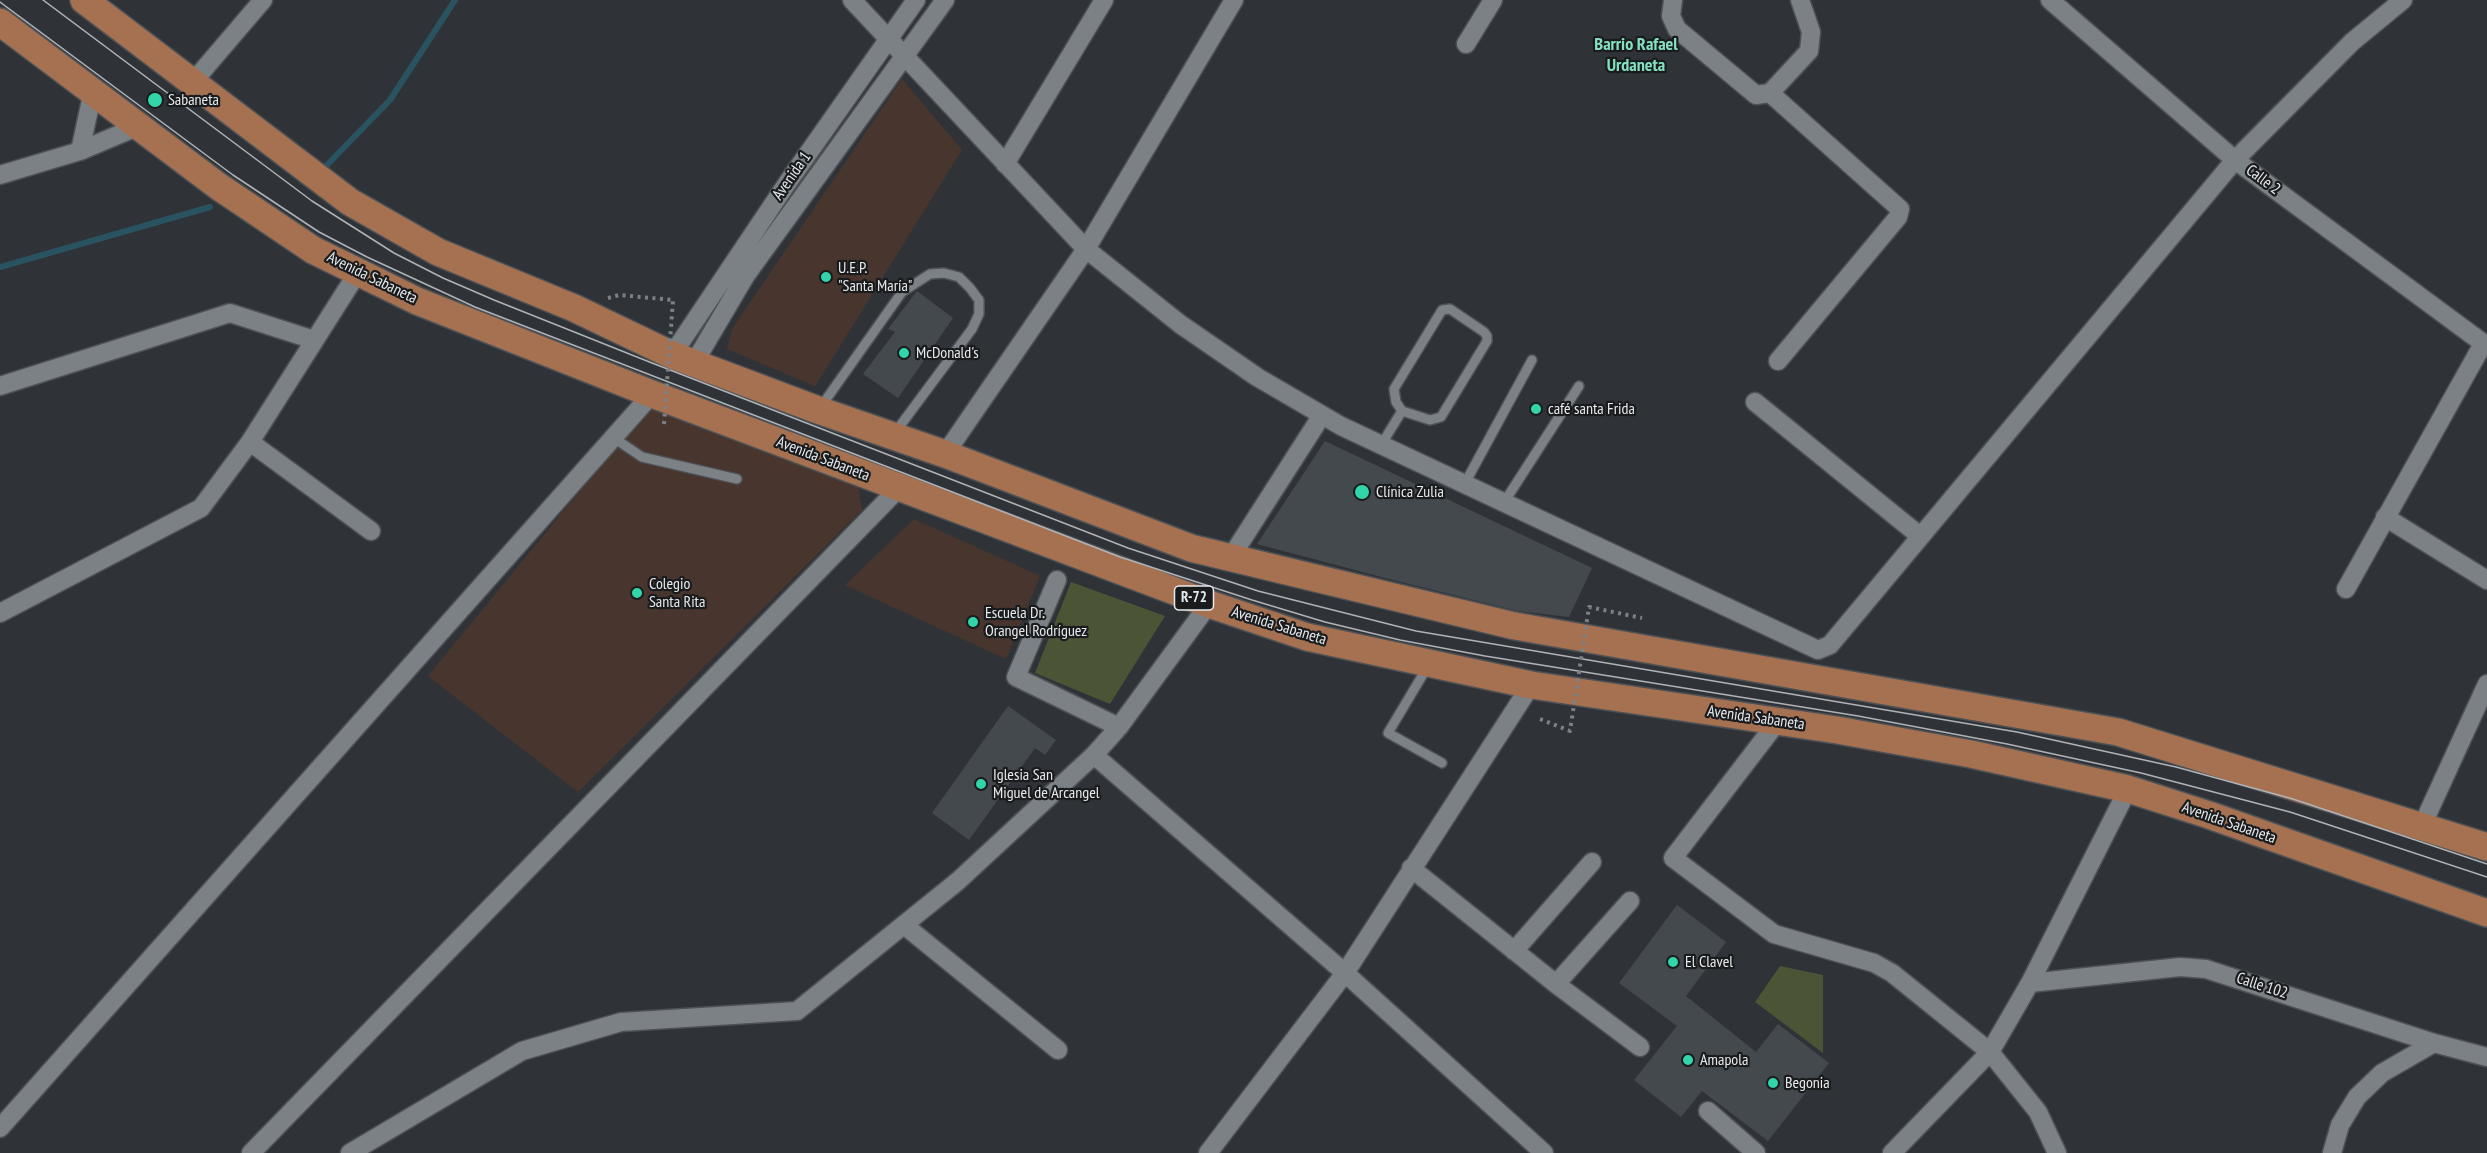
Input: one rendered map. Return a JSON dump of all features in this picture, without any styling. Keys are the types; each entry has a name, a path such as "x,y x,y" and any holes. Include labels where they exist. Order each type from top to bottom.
{"main road":[{"path":"84,0 359,208 438,252 574,308 683,359 892,437 945,454 1191,548 1515,626 2118,732 2487,847"},
{"name":"Avenida Sabaneta","path":"0,22 218,186 303,243 417,301 652,394 1209,604 1307,637 1531,685 1778,721 1971,754 2128,789 2209,815 2487,913"}],"street":[{"path":"192,83 263,0"},
{"path":"852,0 1086,249 1180,324 1257,377 1322,415 1381,445 1818,650 1830,645 2235,160 2352,42 2403,0"},
{"name":"Avenida 1","path":"683,359 887,39 916,0"},
{"path":"683,359 945,0"},
{"path":"1005,164 1104,0"},
{"path":"945,454 1086,249 1234,0"},
{"path":"1466,44 1493,0"},
{"path":"1673,0 1671,16 1677,29 1756,95 1770,93 1809,51 1811,32 1800,0"},
{"name":"Calle 2","path":"2050,0 2235,160 2485,345"},
{"path":"80,151 93,91"},
{"path":"1770,93 1900,209 1898,217 1778,361"},
{"path":"0,175 80,151 139,126"},
{"path":"0,613 201,508 250,442 358,272"},
{"path":"0,386 230,313 315,340"},
{"path":"2346,589 2485,345"},
{"path":"0,1128 652,394"},
{"path":"1755,402 1920,536"},
{"path":"1231,558 1322,415"},
{"path":"250,442 371,531"},
{"path":"251,1153 899,488"},
{"path":"2385,517 2487,580"},
{"path":"1057,580 1016,676 1119,727"},
{"path":"350,1153 378,1147 522,1051 621,1022 797,1011 958,881 1094,754 1119,727 1209,604"},
{"path":"2422,826 2487,684"},
{"path":"1208,1153 1345,973 1531,685"},
{"path":"1778,721 1673,858 1774,934 1874,963 1892,973 1990,1052 2038,1112 2057,1153"},
{"path":"1094,754 1345,973 1544,1153"},
{"path":"1892,1153 1990,1052 2030,983 2128,789"},
{"path":"1514,951 1592,862"},
{"path":"1411,868 1556,984 1640,1047"},
{"path":"1556,984 1630,901"},
{"path":"904,925 1058,1050"},
{"name":"Calle 102","path":"2030,983 2180,967 2206,969 2434,1043 2487,1057"},
{"path":"2332,1153 2340,1125 2356,1097 2382,1073 2434,1043"},
{"path":"1708,1111 1756,1153"}],"lane":[{"path":"818,410 902,292 930,274 944,273 959,277 979,300 979,314 972,329 892,437"},
{"path":"1450,309 1484,332 1487,341 1441,417 1430,420 1402,411 1396,402 1394,389 1442,310 1450,309"},
{"path":"1464,485 1532,360"},
{"path":"1503,504 1579,386"},
{"path":"1381,445 1402,411"},
{"path":"614,438 642,457 737,479"},
{"path":"1429,663 1388,733 1442,763"}],"path":[{"path":"619,295 673,300 664,424"},
{"path":"1540,719 1570,731 1589,607 1642,618"}],"shaded area":[{"name":"U.E.P. \"Santa María\"","path":"902,79 962,150 815,386 727,349 732,329"},
{"name":"Colegio Santa Rita","path":"648,408 858,486 862,510 578,792 428,676"},
{"name":"Escuela Dr. Orangel Rodríguez","path":"914,519 1040,576 1006,659 845,585"}],"green space":[{"path":"1071,582 1165,616 1110,704 1035,673"},
{"path":"1780,966 1823,975 1823,1053 1755,1002"}],"building":[{"name":"McDonald's","path":"917,291 953,318 898,398 863,374 895,332 888,329"},
{"name":"Clínica Zulia","path":"1325,441 1592,568 1569,617 1518,611 1257,544"},
{"name":"Iglesia San Miguel de Arcangel","path":"1008,706 1056,740 1045,755 1035,748 969,840 932,813"},
{"path":"1677,905 1726,942 1686,996 1756,1052 1778,1024 1829,1063 1768,1141 1702,1091 1681,1117 1634,1080 1677,1026 1619,983"}],"waterway":[{"path":"326,166 390,100 455,0"},
{"path":"0,267 210,207"}],"tram line":[{"path":"43,0 312,201 394,253 443,278 652,363 1128,548 1258,591 1416,631 2017,732 2176,767 2293,799 2487,864"},
{"path":"0,2 233,175 319,232 367,257 475,307 1120,557 1325,622 1400,640 1485,656 1858,716 2007,744 2141,773 2290,812 2487,877"}],"place":[{"name":"Sabaneta","path":"155,100"},
{"name":"U.E.P. \"Santa María\"","path":"826,277"},
{"name":"McDonald's","path":"904,353"},
{"name":"café santa Frida","path":"1536,409"},
{"name":"Clínica Zulia","path":"1362,492"},
{"name":"Colegio Santa Rita","path":"637,593"},
{"name":"Escuela Dr. Orangel Rodríguez","path":"973,622"},
{"name":"Iglesia San Miguel de Arcangel","path":"981,784"},
{"name":"El Clavel","path":"1673,962"},
{"name":"Amapola","path":"1688,1060"},
{"name":"Begonia","path":"1773,1083"}],"district":[{"name":"Barrio Rafael Urdaneta","path":"1636,55"}]}
